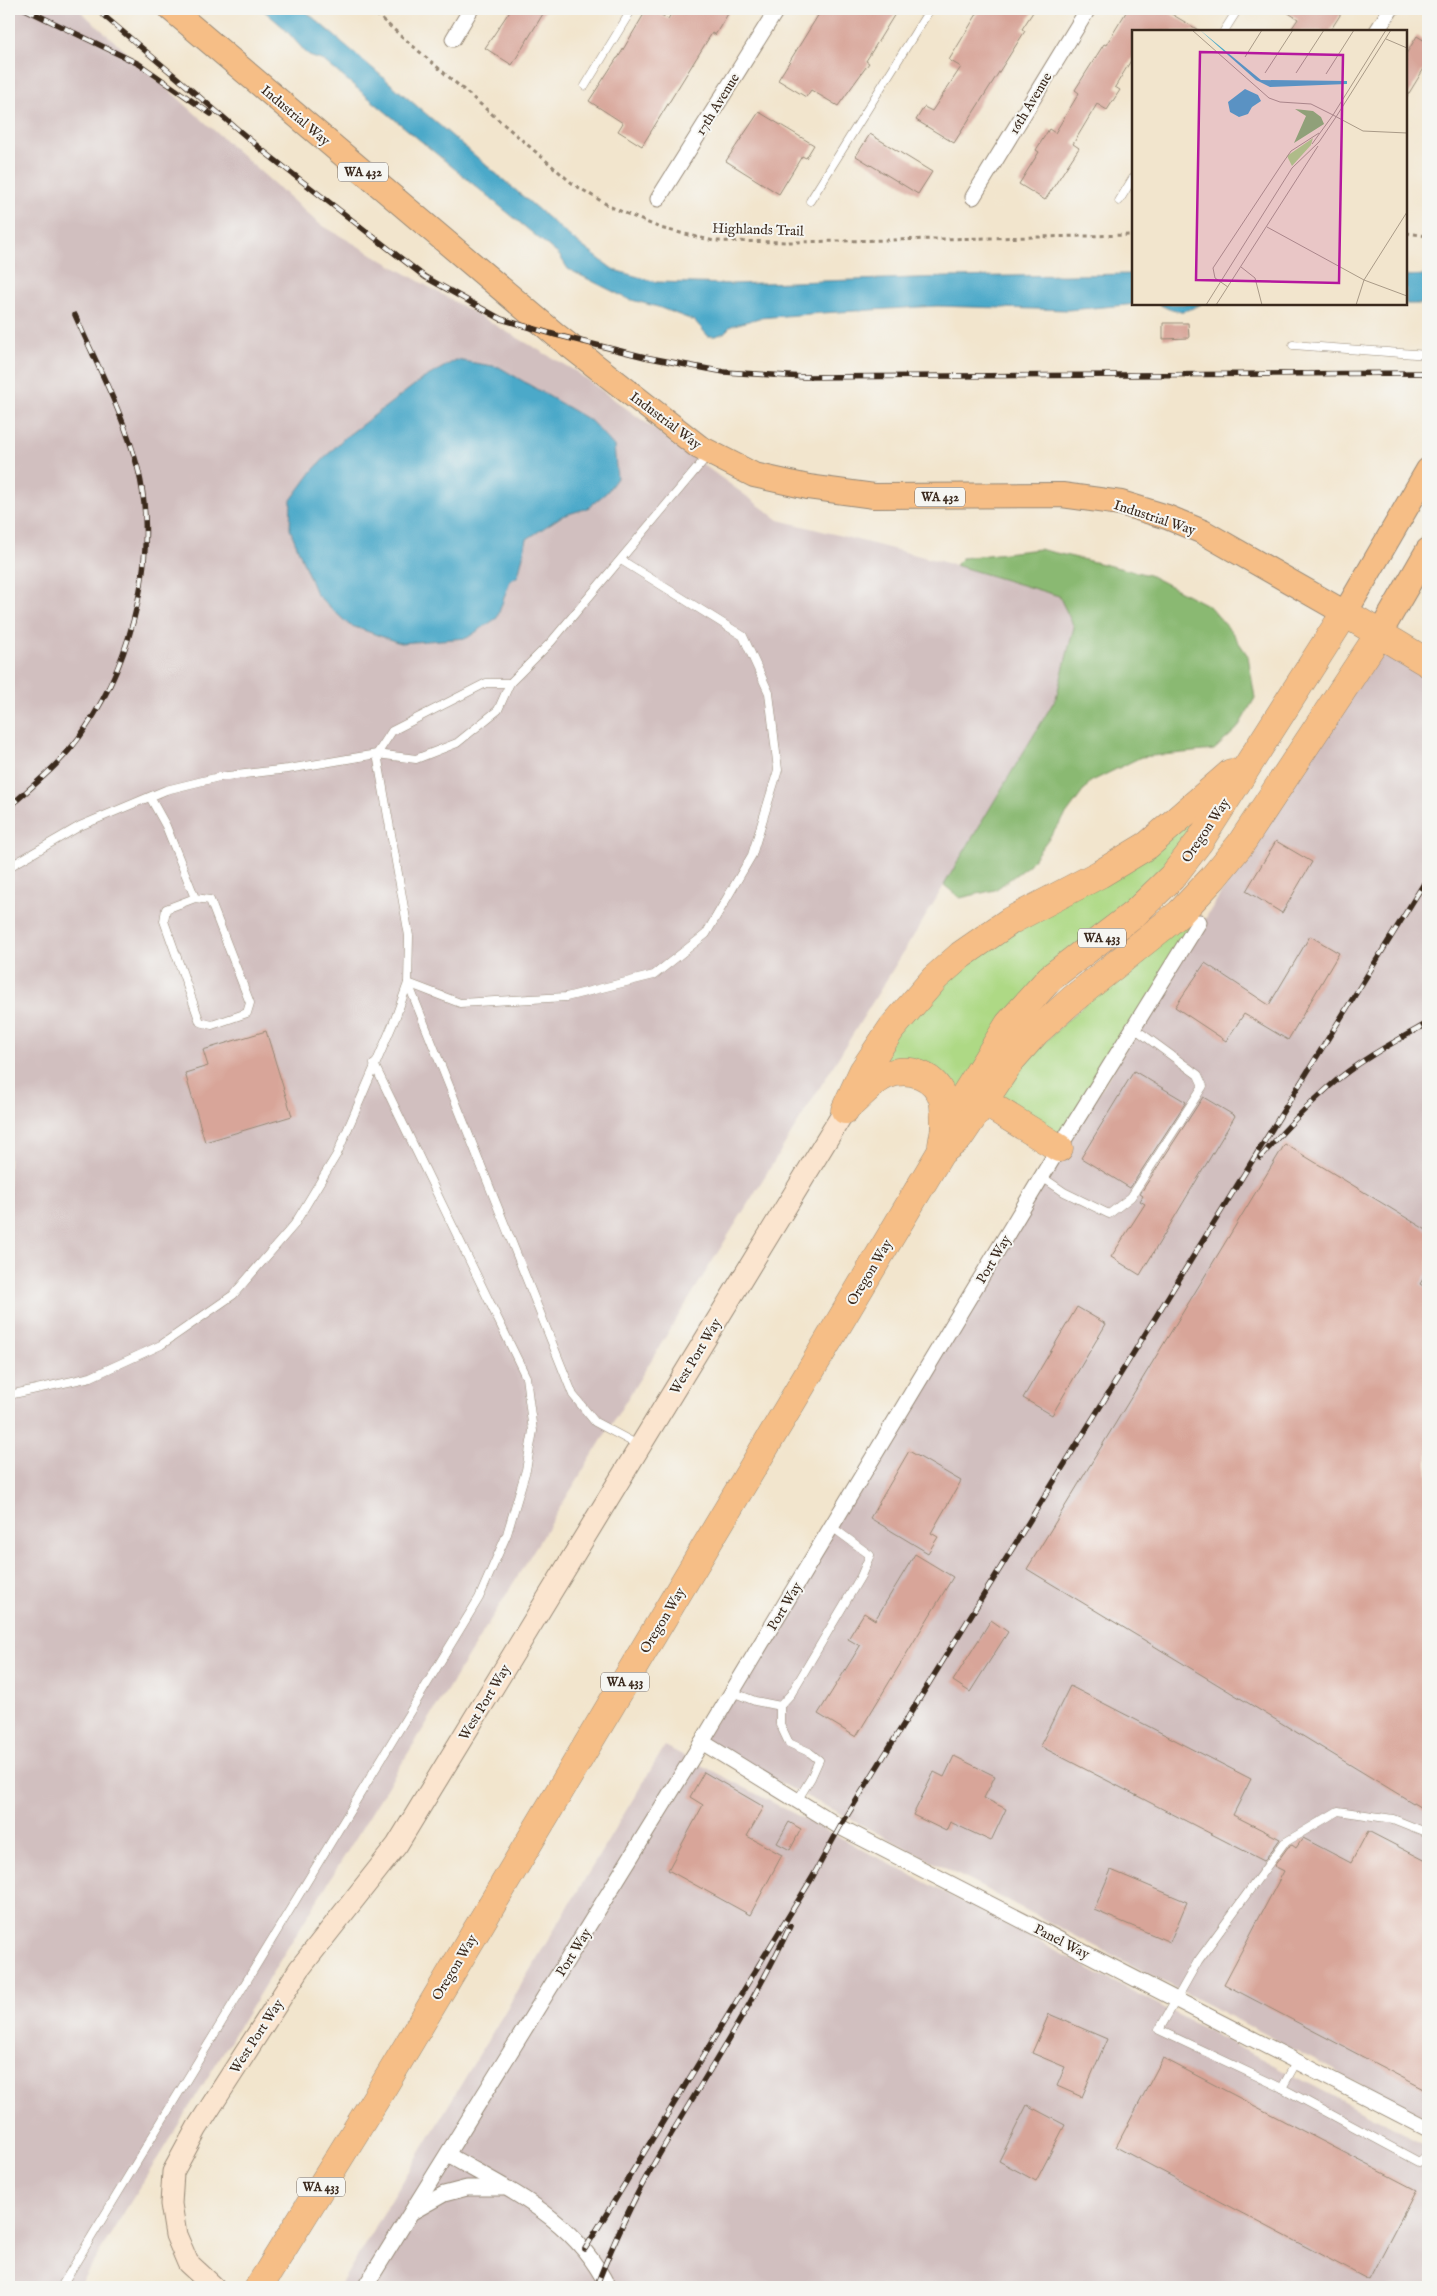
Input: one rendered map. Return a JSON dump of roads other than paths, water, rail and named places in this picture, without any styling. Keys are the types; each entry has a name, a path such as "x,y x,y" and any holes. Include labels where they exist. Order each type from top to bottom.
{"highway":[{"name":"Industrial Way","path":"1345,613 1380,633"},
{"name":"Oregon Way","path":"260,2287 383,2087 1010,1024 1050,978 1135,913 1172,877 1199,842 1345,613"},
{"name":"Oregon Way","path":"943,1140 959,1138 1012,1059 1036,1032 1073,999 1180,913 1212,879 1240,845 1380,633"},
{"name":"WA 432","path":"1380,633 1428,663"},
{"path":"845,1110 863,1070 912,1002 935,978 1010,920 1100,874 1148,845 1170,828 1258,748"},
{"path":"845,1110 884,1076 898,1072 912,1072 924,1076 934,1083 944,1101 943,1140"},
{"path":"984,1101 1060,1148"}],"main road":[{"name":"Industrial Way","path":"171,9 556,335 699,447 754,475 808,487 874,496 1062,495 1121,503 1168,517 1203,532 1345,613"},
{"name":"Oregon Way","path":"1345,613 1428,470"},
{"name":"Oregon Way","path":"1380,633 1428,550"}],"street":[{"path":"453,40 472,9"},
{"name":"17th Avenue","path":"658,199 777,9"},
{"name":"16th Avenue","path":"973,197 1088,9"},
{"path":"1379,30 1391,9"},
{"name":"Port Way","path":"365,2287 702,1742 1042,1177 1199,922"},
{"name":"West Port Way","path":"214,2287 188,2263 176,2235 171,2204 173,2172 197,2128 300,1968 397,1845 845,1110"},
{"name":"Panel Way","path":"702,1742 840,1828 1428,2128"},
{"path":"448,2155 535,2205 577,2240 594,2260 608,2287"},
{"path":"413,2211 444,2194 467,2188 505,2188"}],"lane":[{"path":"585,86 632,9"},
{"path":"810,201 930,9"},
{"path":"1225,30 1238,9"},
{"path":"1119,201 1132,180"},
{"path":"1293,345 1428,356"},
{"path":"9,867 80,826 166,790 219,777 288,769 377,754 416,758 457,743 498,710 510,682 551,642 710,452"},
{"path":"408,983 460,1003 566,997 654,975 706,934 752,855 778,770 769,693 743,636 620,560"},
{"path":"9,1395 91,1378 161,1345 233,1295 294,1225 337,1154 374,1064 395,1019 408,983 409,936 377,754 392,731 486,683 510,682"},
{"path":"150,797 166,826 195,898"},
{"path":"195,898 210,900 250,1003 248,1013 212,1025 200,1022 164,921 166,909 195,898"},
{"path":"408,983 573,1395 595,1422 640,1446"},
{"path":"1042,1177 1064,1192 1109,1214 1131,1197 1203,1086 1198,1074 1134,1028"},
{"path":"61,2287 479,1598 507,1534 526,1470 533,1431 526,1377 374,1064"},
{"path":"797,1800 811,1778 819,1760 809,1752 789,1743 780,1724 780,1706 791,1694 861,1576 870,1555 832,1527"},
{"path":"732,1692 755,1701 780,1706"},
{"path":"1428,1832 1393,1819 1338,1811 1284,1843 1198,1961 1159,2030 1282,2088 1419,2162 1428,2154"},
{"path":"1282,2088 1297,2061"}],"water":[{"path":"262,9 303,9 574,240 614,270 656,282 731,284 947,277 1132,274 1132,305 1068,310 937,306 822,313 759,318 731,326 724,333 716,336 708,336 695,321 658,307 628,299 568,269 559,255 324,61 309,56 283,27"},
{"path":"1428,275 1428,304 1407,304 1407,276"},
{"path":"1161,305 1199,305 1185,311 1170,309"},
{"path":"456,360 499,367 591,421 614,446 617,478 607,492 588,508 562,516 527,539 518,576 510,581 497,618 467,638 400,643 349,625 316,594 290,529 291,500 313,470 343,439 421,380"}],"railway":[{"path":"25,9 139,64 211,114"},
{"path":"96,9 262,150 425,277 501,319 556,335 645,357 724,372 804,377 1428,373"},
{"path":"9,807 50,771 68,751 85,729 102,701 128,638 137,604 143,569 144,501 138,469 110,390 75,315"},
{"path":"585,2249 812,1878 840,1827 1428,877"},
{"path":"1260,1158 1285,1130 1341,1077 1378,1052 1428,1023"},
{"path":"596,2287 608,2256 644,2181 741,2018 790,1926"}]}
